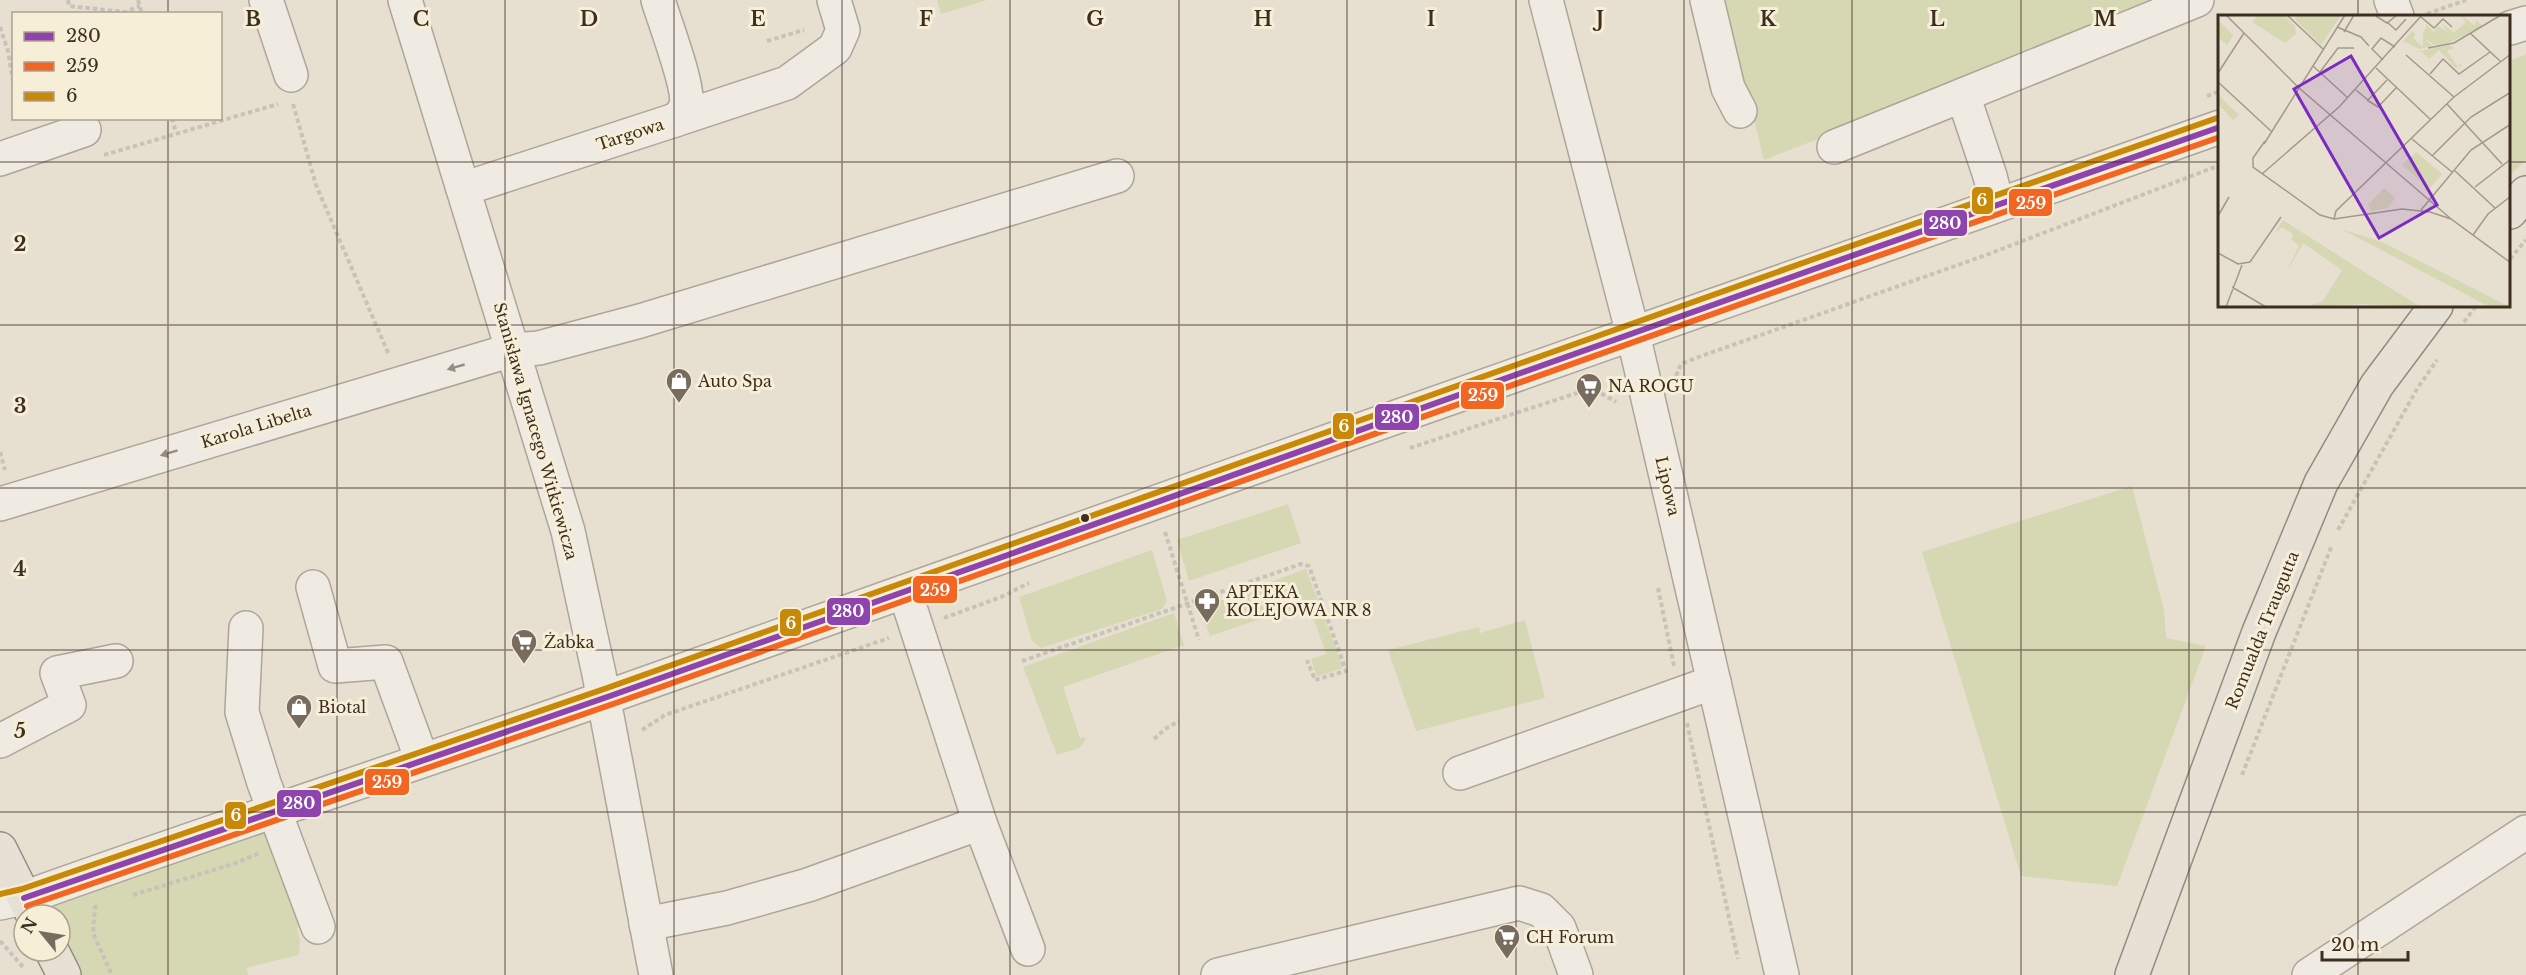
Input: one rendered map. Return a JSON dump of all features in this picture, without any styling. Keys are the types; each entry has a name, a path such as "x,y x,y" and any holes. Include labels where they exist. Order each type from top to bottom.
{"main road":[{"path":"2511,211 2526,193"},
{"name":"Romualda Traugutta","path":"2132,975 2259,632 2322,483 2377,385 2435,308"},
{"path":"0,849 18,903"}],"street":[{"path":"266,0 288,92"},
{"name":"Stanisława Ignacego Witkiewicza","path":"405,0 568,531 604,699 656,975"},
{"name":"Targowa","path":"463,189 675,120 687,104 685,89 658,0"},
{"path":"675,120 787,83 806,70 835,48 843,30 834,0"},
{"name":"Lipowa","path":"1546,0 1633,334 1782,975"},
{"path":"1707,0 1728,88 1740,111"},
{"path":"1834,147 2197,0"},
{"path":"2391,0 2397,15"},
{"path":"2511,28 2526,23"},
{"path":"1963,95 1997,204"},
{"path":"24,903 274,811 604,699 1997,204 2218,128"},
{"path":"0,159 84,130"},
{"name":"Karola Libelta","path":"0,504 512,350 539,348 640,321 1117,176"},
{"path":"313,587 335,666 386,662 422,760"},
{"path":"905,592 980,823 1028,949"},
{"path":"246,628 242,712 274,811 318,927"},
{"path":"0,741 69,705 57,673 116,661"},
{"path":"1460,773 1714,682"},
{"path":"646,924 727,908 808,885 980,823"},
{"path":"2309,975 2526,832"},
{"path":"1218,975 1519,903 1541,910 1559,928 1576,975"}],"path":[{"path":"68,0 69,6 115,12"},
{"path":"138,0 142,12"},
{"path":"2424,15 2466,0"},
{"path":"125,12 140,6"},
{"path":"0,27 8,51 12,75"},
{"path":"767,41 813,27"},
{"path":"222,116 288,92 316,184 401,382"},
{"path":"173,120 176,133"},
{"path":"102,156 212,120"},
{"path":"1695,358 1986,255 2218,166"},
{"path":"2511,258 2526,240"},
{"path":"2463,324 2475,308"},
{"path":"2241,778 2338,529 2417,389 2443,352"},
{"path":"1403,450 1592,388 1616,400 1618,408"},
{"path":"1164,528 1199,640"},
{"path":"1022,661 1301,564 1309,566 1346,671 1315,680 1307,660"},
{"path":"1655,577 1738,959"},
{"path":"642,728 665,716"},
{"path":"1154,739 1179,721"},
{"path":"130,896 233,864 287,842"},
{"path":"107,903 95,907 93,933 112,975"},
{"path":"0,941 25,968 28,975"}],"green space":[{"path":"937,0 987,0 941,14"},
{"path":"1724,0 2177,0 1764,160"},
{"path":"2526,54 2526,160 2511,174 2511,61"},
{"path":"2132,486 2164,610 2166,638 2206,646 2117,886 2021,876 1922,552"},
{"path":"1288,504 1301,543 1189,581 1177,540"},
{"path":"1152,550 1167,601 1162,609 1041,648 1032,641 1019,597"},
{"path":"1306,569 1343,667 1341,669 1316,675 1311,659 1326,654 1308,603 1210,636 1200,608"},
{"path":"1174,613 1184,645 1063,687 1080,738 1085,737 1085,741 1079,748 1057,755 1023,667"},
{"path":"1525,620 1545,698 1416,731 1388,650 1479,627 1480,633"},
{"path":"260,817 303,919 297,928 300,941 299,955 247,968 248,975 64,975 62,963 72,963 72,903 48,903 82,877"}],"transit line":[{"name":"6","path":"0,894 22,889 607,688 2217,118"},
{"name":"280","path":"24,898 610,696 2218,128"},
{"name":"259","path":"36,903 613,704 1820,276 2218,138"}],"place":[{"name":"Auto Spa","path":"679,404"},
{"name":"NA ROGU","path":"1589,409"},
{"name":"APTEKA KOLEJOWA NR 8","path":"1207,624"},
{"name":"Żabka","path":"524,665"},
{"name":"Biotal","path":"299,730"},
{"name":"CH Forum","path":"1507,960"}]}
